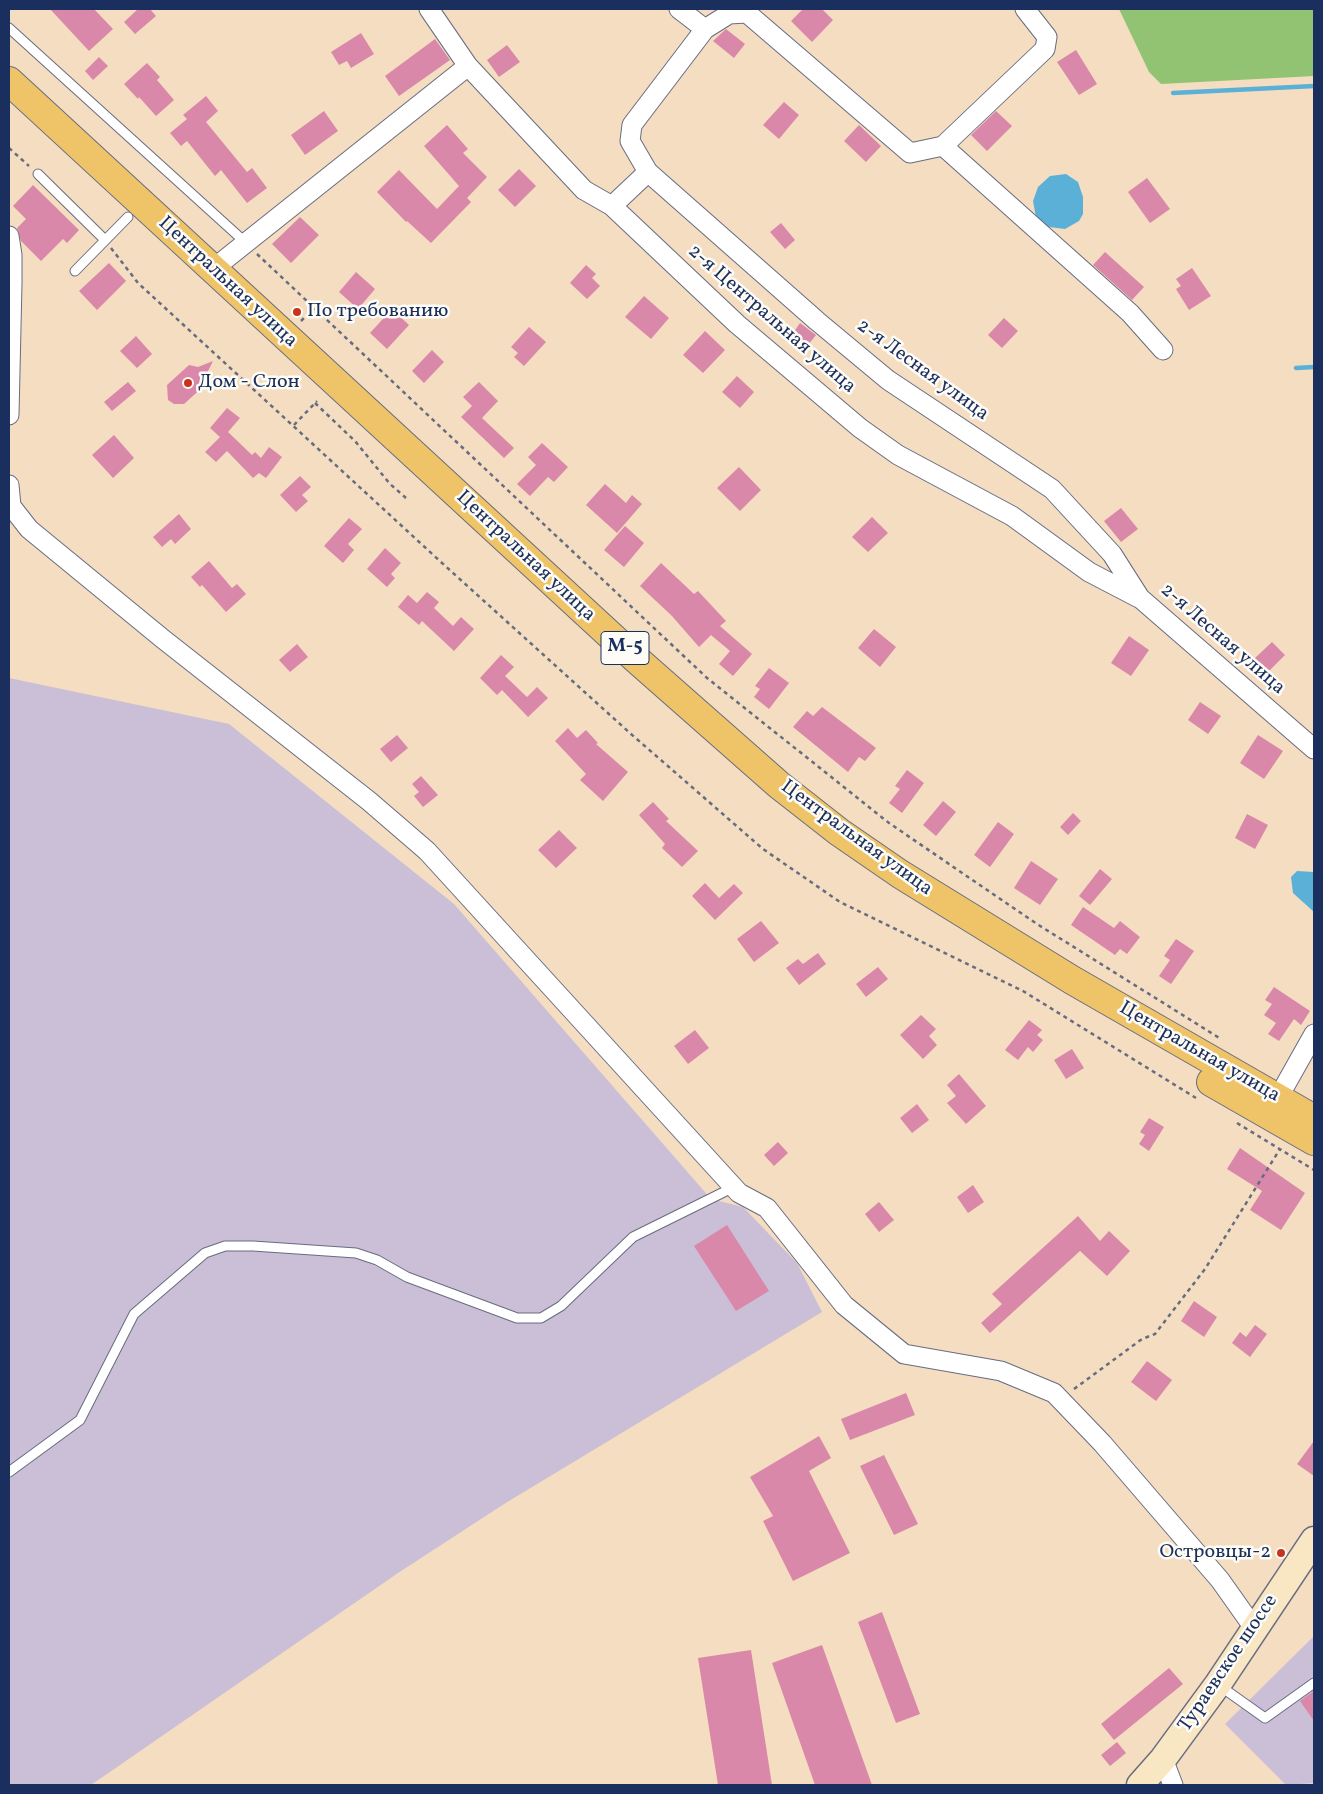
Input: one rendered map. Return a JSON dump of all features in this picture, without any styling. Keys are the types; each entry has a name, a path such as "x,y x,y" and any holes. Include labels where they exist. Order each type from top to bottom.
{"main road":[{"name":"Центральная улица","path":"9,81 636,659 779,785 839,832 900,874 1072,980 1314,1119"},
{"name":"Центральная улица","path":"9,106 623,671 767,799 832,849 908,900 1064,996 1314,1141"},
{"name":"Тураевское шоссе","path":"1140,1785 1163,1759 1218,1684 1314,1540"}],"street":[{"name":"2-я Центральная улица","path":"429,9 468,66 584,190 612,206 737,324 860,428 898,455 1012,516 1089,572 1140,598"},
{"path":"679,9 705,29 729,14 747,13 910,153 943,146 1045,49 1047,37 1025,9"},
{"name":"2-я Лесная улица","path":"705,29 632,125 630,141 648,172 816,321 888,380 1052,489 1112,554 1140,598 1314,749"},
{"path":"212,269 468,66"},
{"path":"943,146 1130,312 1163,350"},
{"path":"612,206 648,172"},
{"path":"9,236 12,255 12,283 9,415"},
{"path":"9,485 10,510 29,529 163,639 369,801 428,851 734,1188 739,1193 767,1208 844,1306 904,1354 1001,1371 1054,1393 1220,1580 1254,1628"},
{"path":"1278,1098 1314,1034"},
{"path":"1163,1759 1173,1785"}],"lane":[{"path":"9,28 245,242"},
{"path":"38,174 105,240"},
{"path":"74,270 128,217"},
{"path":"9,1472 80,1420 134,1314 205,1253 225,1246 356,1253 377,1260 406,1277 517,1318 541,1318 561,1306 633,1237 734,1188"},
{"path":"1218,1684 1265,1718 1314,1683"}],"path":[{"path":"9,148 38,174"},
{"path":"105,240 138,283 624,727 763,849 840,902 1023,991 1177,1086"},
{"path":"245,242 707,678 888,823 1037,924 1225,1042"},
{"path":"300,322 314,308"},
{"path":"294,426 316,402 355,441 390,484 406,498"},
{"path":"1060,1399 1142,1339 1155,1334 1205,1269 1280,1150 1314,1170"}],"shaded area":[{"path":"9,678 229,724 454,904 711,1199 743,1207 797,1263 822,1312 504,1504 398,1573 91,1785 9,1785"},
{"path":"1314,1636 1314,1783 1286,1785 1225,1724"}],"green space":[{"path":"1119,9 1314,9 1314,76 1161,84 1149,72"}],"water":[{"path":"1066,174 1078,182 1083,197 1083,214 1079,221 1065,229 1049,227 1036,217 1033,201 1038,187 1050,176"},
{"path":"1297,871 1314,872 1314,912 1293,893 1291,877"}],"building":[{"path":"50,9 94,9 113,29 89,51"},
{"path":"138,9 150,9 156,16 135,34 124,22"},
{"path":"803,9 822,9 833,20 812,42 791,21"},
{"path":"726,29 745,44 734,58 713,41"},
{"path":"361,33 374,54 351,68 347,61 339,65 331,52"},
{"path":"435,39 450,60 399,96 385,76"},
{"path":"507,45 520,62 499,77 487,60"},
{"path":"1076,50 1097,84 1079,95 1057,62"},
{"path":"99,57 108,66 93,80 85,71"},
{"path":"147,63 160,77 157,80 174,100 156,116 124,84"},
{"path":"206,96 218,111 206,122 247,172 252,168 267,188 247,203 221,170 215,176 187,141 181,146 170,133 187,119 183,115"},
{"path":"784,102 799,115 779,139 763,125"},
{"path":"324,111 338,131 305,155 291,135"},
{"path":"996,111 1012,126 987,151 971,135"},
{"path":"447,125 468,149 463,153 487,177 467,198 471,202 431,243 406,222 377,192 399,170 437,209 459,186 424,146"},
{"path":"859,125 881,146 866,162 844,141"},
{"path":"519,169 536,186 515,207 498,190"},
{"path":"1147,178 1170,209 1150,223 1128,192"},
{"path":"33,185 79,230 67,243 63,239 41,261 21,241 17,228 26,219 13,206"},
{"path":"300,217 319,235 291,263 272,244"},
{"path":"781,223 795,240 785,249 770,232"},
{"path":"1105,252 1144,287 1132,300 1093,265"},
{"path":"109,263 126,281 97,310 79,291"},
{"path":"586,265 596,274 592,278 600,286 587,299 570,283"},
{"path":"1192,268 1211,296 1189,310 1176,289 1181,286 1176,279"},
{"path":"356,272 375,289 358,309 339,292"},
{"path":"644,296 669,318 651,339 625,317"},
{"path":"392,309 409,325 387,349 370,333"},
{"path":"1004,318 1018,331 1002,348 988,335"},
{"path":"800,323 816,335 808,345 796,346 791,336"},
{"path":"529,327 546,342 524,366 514,357 518,353 511,347"},
{"path":"705,331 725,350 703,373 683,355"},
{"path":"136,336 152,354 137,368 120,351"},
{"path":"432,350 444,362 424,383 412,371"},
{"name":"Дом - Слон","path":"213,361 206,375 205,385 184,404 174,404 168,400 167,385 189,365 198,367"},
{"path":"737,376 754,392 740,408 722,392"},
{"path":"128,382 136,391 112,411 104,402"},
{"path":"479,382 498,401 482,418 514,448 504,458 461,417 472,406 463,397"},
{"path":"227,408 240,418 228,432 252,455 255,452 261,458 269,447 282,457 266,478 259,473 253,478 227,451 216,462 205,452 220,437 210,428"},
{"path":"114,435 134,458 113,478 92,455"},
{"path":"542,443 568,467 554,482 548,477 530,496 517,484 536,465 528,457"},
{"path":"739,467 761,490 740,511 717,488"},
{"path":"300,476 311,487 302,495 308,501 296,512 280,495"},
{"path":"605,484 626,503 632,495 642,504 617,533 586,505"},
{"path":"1121,508 1138,529 1121,542 1104,521"},
{"path":"179,514 191,529 175,544 171,539 162,547 153,537"},
{"path":"872,517 888,533 868,552 852,537"},
{"path":"349,518 362,529 348,544 354,550 343,563 324,546"},
{"path":"625,526 644,543 624,567 604,550"},
{"path":"385,548 401,563 391,574 395,578 387,587 367,569"},
{"path":"209,561 232,588 237,584 246,594 226,612 202,585 200,587 191,577"},
{"path":"661,563 694,594 698,591 726,621 720,626 752,654 733,676 719,664 730,651 711,635 699,647 672,616 640,586"},
{"path":"427,592 439,602 434,608 453,626 461,617 474,629 454,651 422,621 419,625 398,607 408,595 417,603"},
{"path":"874,629 896,647 880,667 858,648"},
{"path":"1129,636 1149,650 1131,676 1111,663"},
{"path":"1272,642 1285,655 1268,672 1259,668 1255,658"},
{"path":"297,644 308,657 290,672 279,660"},
{"path":"501,655 514,667 505,676 527,697 537,687 548,698 528,717 502,690 497,695 480,678"},
{"path":"769,668 789,683 769,709 754,697 760,689 755,686"},
{"path":"1200,702 1221,716 1208,734 1188,720"},
{"path":"822,707 876,748 865,761 859,757 848,772 793,727 807,711 813,716"},
{"path":"568,728 577,738 586,730 598,743 596,744 628,772 603,801 580,780 586,774 555,741"},
{"path":"397,735 408,748 391,762 380,749"},
{"path":"1258,735 1283,751 1264,779 1240,763"},
{"path":"907,770 924,783 902,813 889,803 900,789 895,786"},
{"path":"421,776 438,795 423,807 414,796 419,792 412,784"},
{"path":"943,801 956,812 936,836 923,825"},
{"path":"653,802 669,819 666,821 698,851 682,867 662,848 665,844 639,815"},
{"path":"1073,813 1081,821 1068,835 1060,827"},
{"path":"1247,814 1268,825 1255,849 1235,838"},
{"path":"998,822 1014,834 990,867 974,855"},
{"path":"559,830 577,848 556,868 538,850"},
{"path":"1031,861 1058,879 1040,905 1014,888"},
{"path":"1100,869 1112,879 1090,905 1079,896"},
{"path":"705,883 719,898 734,884 743,893 715,920 692,896"},
{"path":"1083,907 1114,928 1120,921 1140,937 1127,954 1120,949 1115,955 1071,925"},
{"path":"761,921 779,943 754,962 737,939"},
{"path":"1176,939 1194,951 1171,984 1159,976 1170,960 1164,956"},
{"path":"818,953 826,964 799,985 786,968 798,959 803,964"},
{"path":"878,967 888,979 866,997 856,984"},
{"path":"1274,987 1310,1011 1301,1025 1294,1019 1279,1041 1268,1034 1276,1023 1264,1015 1272,1004 1265,1000"},
{"path":"921,1015 936,1029 929,1036 937,1045 923,1059 900,1035"},
{"path":"1029,1020 1042,1030 1037,1035 1043,1040 1033,1052 1028,1047 1018,1060 1005,1050"},
{"path":"695,1030 709,1048 688,1064 674,1046"},
{"path":"1072,1049 1084,1068 1066,1079 1054,1060"},
{"path":"959,1074 986,1106 966,1124 947,1103 956,1096 947,1085"},
{"path":"917,1104 929,1120 912,1133 900,1118"},
{"path":"1149,1118 1164,1127 1149,1151 1139,1144 1145,1135 1140,1132"},
{"path":"778,1142 788,1153 774,1166 764,1155"},
{"path":"1240,1148 1305,1193 1281,1230 1250,1210 1262,1191 1227,1169"},
{"path":"973,1185 984,1202 968,1213 957,1197"},
{"path":"879,1202 894,1220 879,1232 865,1214"},
{"path":"1078,1216 1100,1241 1109,1231 1130,1251 1107,1276 1080,1251 990,1333 981,1323 1002,1304 992,1294"},
{"path":"727,1225 769,1291 736,1311 694,1246"},
{"path":"1194,1301 1217,1317 1204,1337 1181,1321"},
{"path":"1255,1325 1267,1334 1250,1357 1232,1343 1240,1332 1246,1337"},
{"path":"1147,1361 1172,1380 1156,1401 1131,1382"},
{"path":"906,1393 915,1415 850,1440 841,1419"},
{"path":"819,1436 831,1458 809,1471 850,1553 793,1581 763,1521 773,1516 750,1477"},
{"path":"1314,1441 1314,1476 1297,1464"},
{"path":"884,1455 918,1524 894,1535 860,1466"},
{"path":"882,1612 920,1714 896,1723 858,1622"},
{"path":"822,1645 872,1785 815,1785 772,1663"},
{"path":"751,1650 772,1785 718,1785 698,1658"},
{"path":"1169,1668 1183,1684 1114,1740 1101,1724"},
{"path":"1314,1691 1314,1721 1300,1701"},
{"path":"1117,1742 1126,1753 1110,1766 1101,1755"}],"waterway":[{"path":"1173,93 1314,86"},
{"path":"1296,368 1314,367"}],"place":[{"name":"По требованию","path":"297,312"},
{"name":"Дом - Слон","path":"188,383"},
{"name":"Островцы-2","path":"1281,1553"}]}
